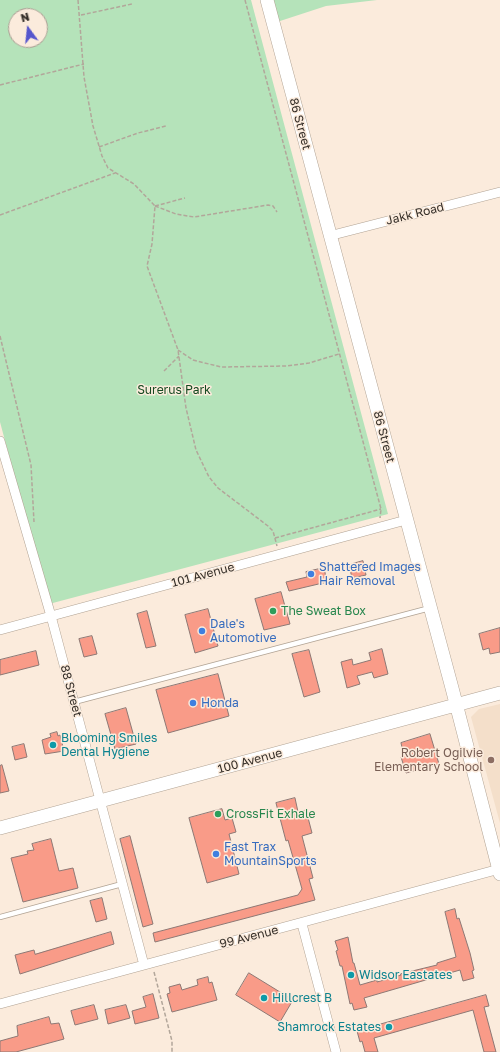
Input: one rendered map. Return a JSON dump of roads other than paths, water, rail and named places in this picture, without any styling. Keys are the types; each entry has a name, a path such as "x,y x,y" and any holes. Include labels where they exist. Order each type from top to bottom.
{"street":[{"name":"86 Street","path":"267,0 329,236 456,705 499,872"},
{"name":"Jakk Road","path":"329,236 500,192"},
{"name":"88 Street","path":"0,441 51,616 122,884 148,964"},
{"name":"101 Avenue","path":"0,630 406,520"},
{"name":"100 Avenue","path":"0,828 500,693"},
{"name":"99 Avenue","path":"0,1004 499,872"},
{"path":"302,924 336,1052"}],"lane":[{"path":"74,702 430,608"},
{"path":"0,917 122,884"}],"place":[{"name":"Shattered Images Hair Removal","path":"311,574"},
{"name":"The Sweat Box","path":"273,611"},
{"name":"Dale's Automotive","path":"202,631"},
{"name":"Honda","path":"193,703"},
{"name":"Blooming Smiles Dental Hygiene","path":"53,745"},
{"name":"Robert Ogilvie Elementary School","path":"491,760"},
{"name":"CrossFit Exhale","path":"218,814"},
{"name":"Fast Trax MountainSports","path":"216,854"},
{"name":"Widsor Eastates","path":"351,975"},
{"name":"Hillcrest B","path":"264,998"},
{"name":"Shamrock Estates","path":"389,1027"}],"park label":[{"name":"Surerus Park","path":"174,390"}]}
